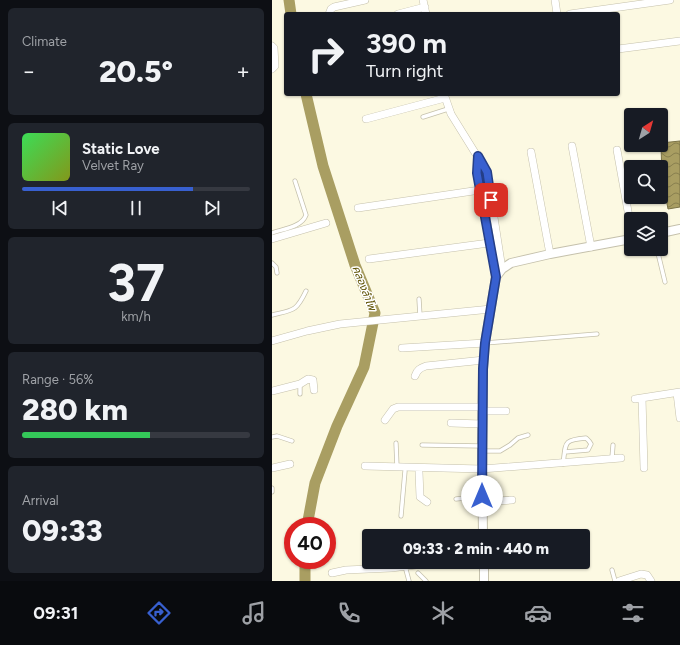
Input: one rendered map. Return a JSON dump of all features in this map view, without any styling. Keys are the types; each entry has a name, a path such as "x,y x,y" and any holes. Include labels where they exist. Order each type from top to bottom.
{"street":[{"path":"330,12 334,7 365,0"},
{"path":"555,0 557,12"},
{"path":"584,12 670,0"},
{"path":"406,12 425,7"},
{"path":"620,49 680,40"},
{"path":"272,46 274,48 276,62 272,69"},
{"path":"366,119 444,96 448,109 487,172 502,269"},
{"path":"572,146 591,247"},
{"path":"617,150 628,212"},
{"path":"531,152 550,254"},
{"path":"478,156 477,173 496,277 485,343 484,360 482,424 483,529"},
{"path":"358,208 480,190"},
{"path":"272,239 326,224"},
{"path":"668,232 680,229"},
{"path":"496,277 502,269 511,263 624,240"},
{"path":"369,259 489,243"},
{"path":"272,341 307,331 340,324 491,308"},
{"path":"402,348 485,343"},
{"path":"415,376 417,371 426,366 484,360"},
{"path":"272,391 300,384 312,379 314,390"},
{"path":"644,468 638,398 678,393 680,418"},
{"path":"385,420 393,409 398,407 506,411"},
{"path":"451,423 482,424"},
{"path":"384,471 482,471 621,458"},
{"path":"272,468 290,464"},
{"path":"365,466 482,471"},
{"path":"419,472 420,497 427,502"},
{"path":"482,499 512,500"},
{"path":"332,573 362,569"},
{"path":"484,569 484,581"},
{"path":"619,581 641,574 646,575 651,581"}],"lane":[{"path":"423,117 448,109"},
{"path":"272,233 299,224 305,220 306,215 295,181"},
{"path":"659,256 665,282"},
{"path":"272,263 276,267 277,273"},
{"path":"272,315 293,310 297,307 306,291"},
{"path":"419,299 420,316"},
{"path":"485,343 597,334"},
{"path":"300,384 300,394"},
{"path":"422,445 500,451 518,438 528,435"},
{"path":"272,437 278,436 292,441"},
{"path":"563,464 566,445 571,439 586,438 589,441 590,444 588,450 565,452"},
{"path":"396,443 397,467"},
{"path":"612,459 613,445"},
{"path":"401,516 405,472"},
{"path":"456,499 482,499"},
{"path":"406,569 409,581"},
{"path":"612,570 615,581"},
{"path":"418,573 426,581"}],"water":[{"path":"680,141 680,207 668,209 668,160 662,160 661,152 668,152 668,142"}],"waterway":[{"name":"คลองลำโพ","path":"289,0 291,12"},
{"name":"คลองลำโพ","path":"306,96 323,166 355,265 375,313 364,367 337,426 315,483 309,517"},
{"name":"คลองลำโพ","path":"305,569 305,581"}],"route":[{"path":"482,496 483,369 485,343 496,277 477,173 478,156 487,172 491,200"}]}
